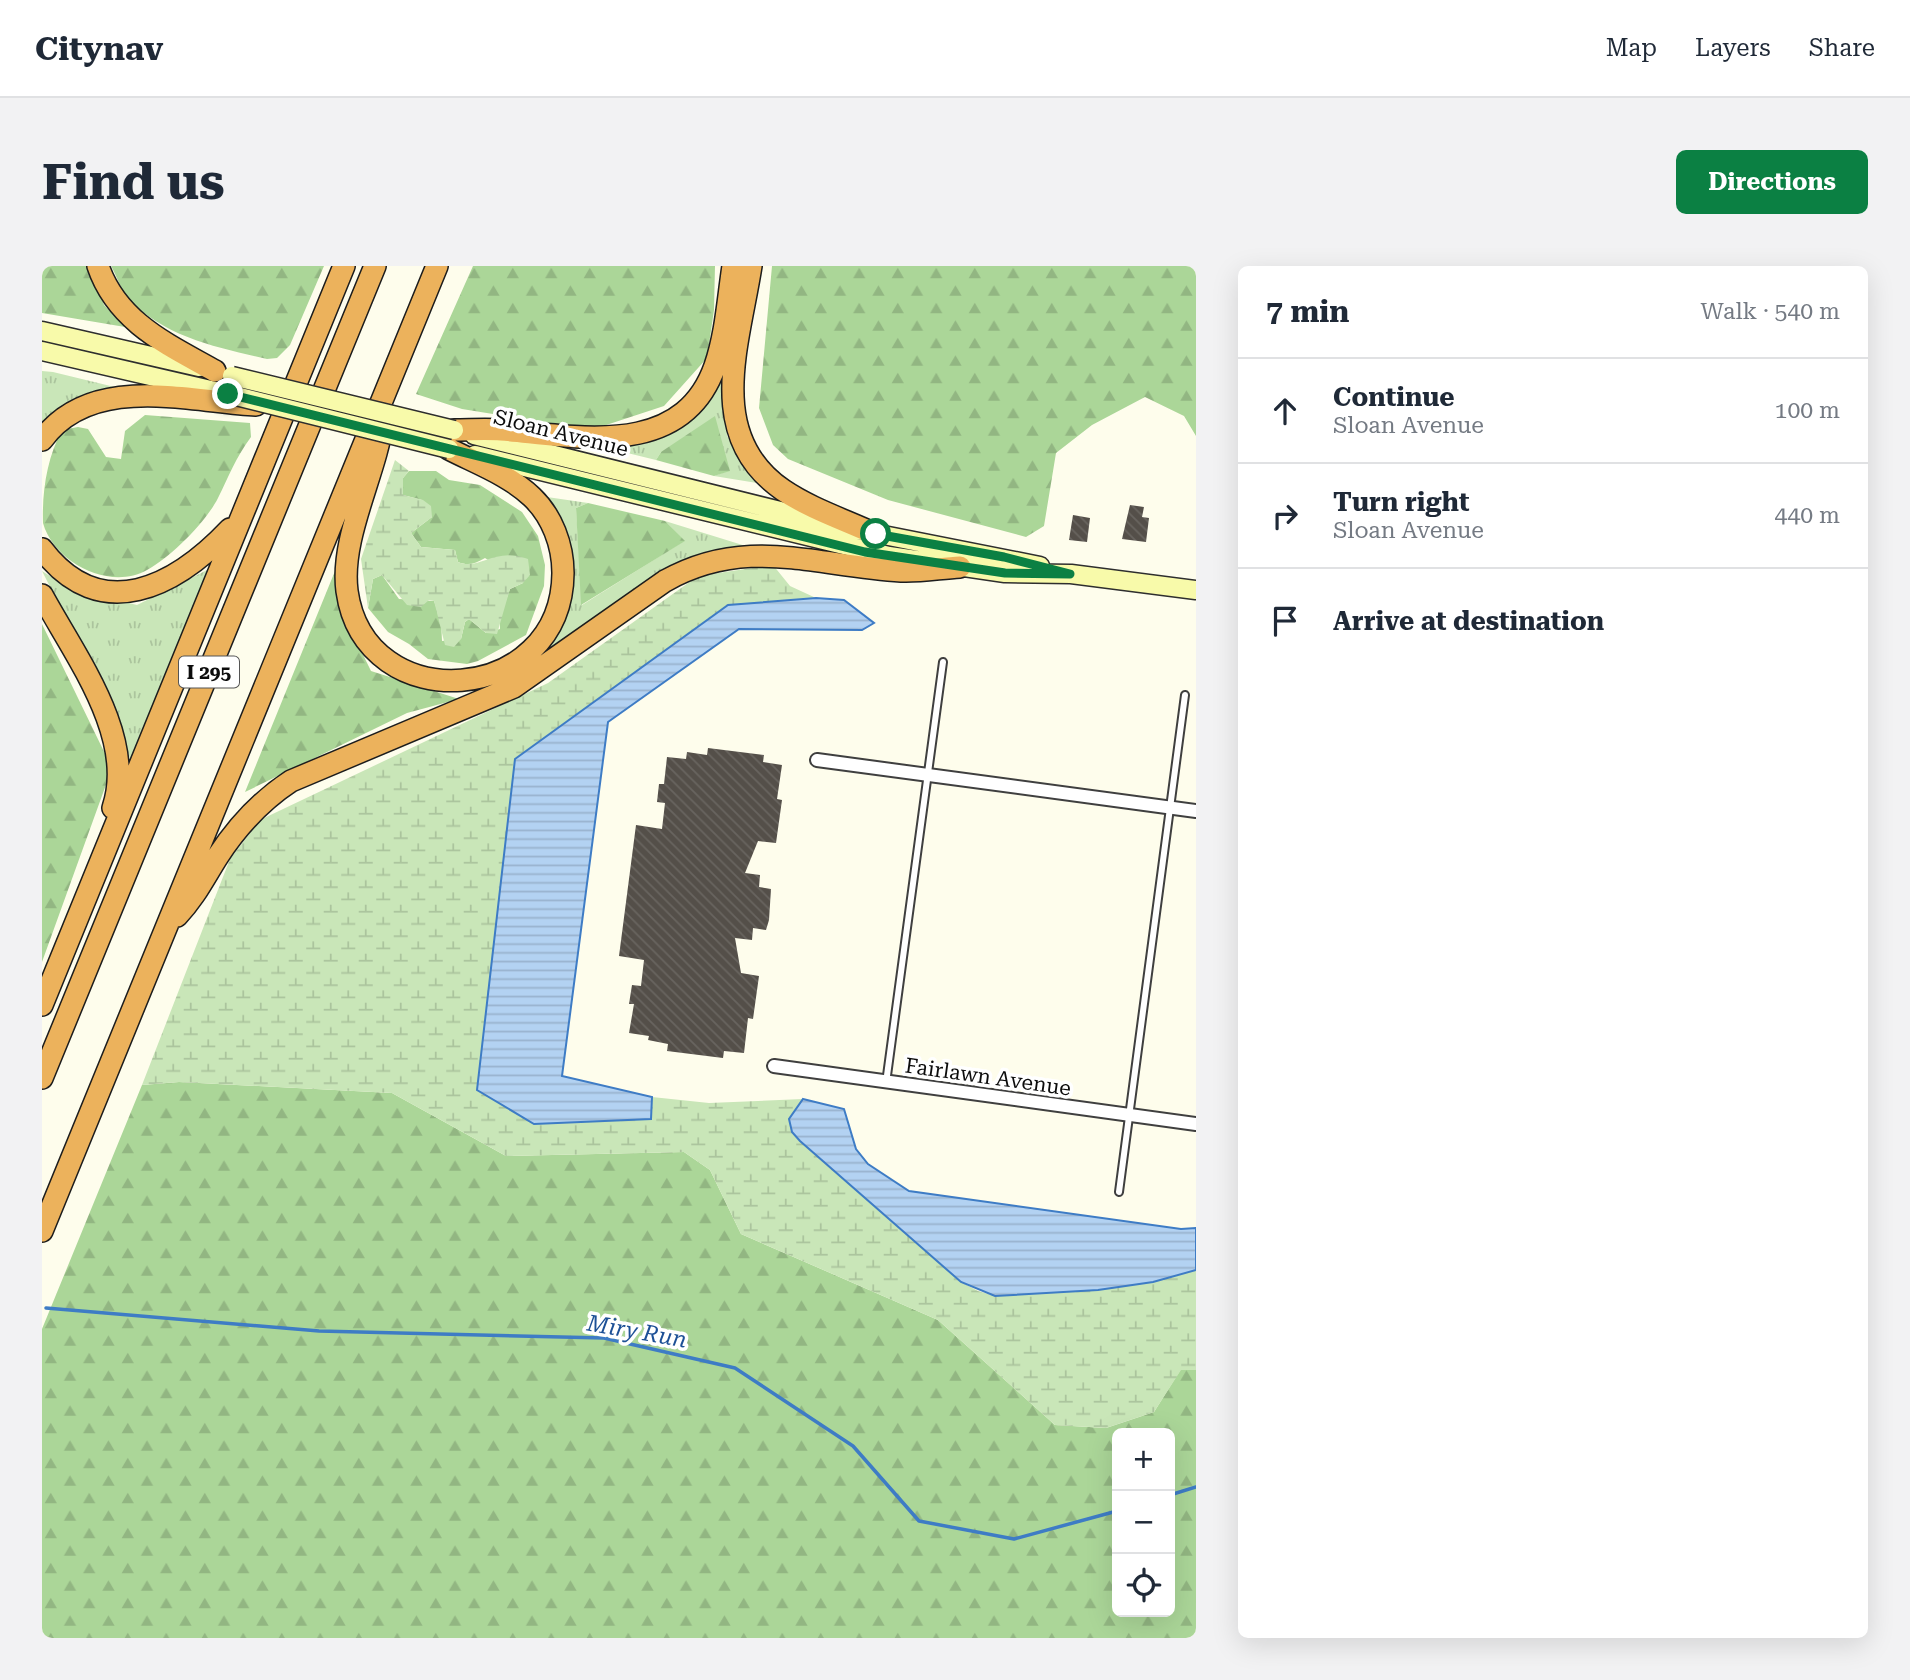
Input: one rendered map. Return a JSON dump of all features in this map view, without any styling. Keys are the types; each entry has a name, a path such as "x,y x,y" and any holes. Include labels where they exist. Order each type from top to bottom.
{"highway":[{"path":"98,266 109,292 134,321 224,373"},
{"path":"84,898 106,853 238,520 344,266"},
{"name":"I 295","path":"42,1078 375,266"},
{"name":"I 295","path":"42,1231 437,266"},
{"path":"451,439 500,430 609,439 643,432 673,419 695,401 715,366 733,266"},
{"path":"751,266 732,396 739,439 759,469 781,489 876,534"},
{"path":"388,389 379,452 351,545 346,579 349,598 365,635 391,662 417,676 458,682 505,670 539,642 559,603 563,571 555,533 534,499 451,439"},
{"path":"42,440 69,413 105,399 135,396 227,398 274,406"},
{"path":"42,549 59,568 82,583 109,590 140,590 164,583 188,569 238,520"},
{"path":"167,928 198,893 234,834 279,788 315,768 514,687 665,581 690,568 750,554 902,571 960,567"},
{"path":"42,595 103,709 118,751 119,789 84,898 42,1005"}],"main road":[{"name":"Sloan Avenue","path":"42,331 224,373 451,439 865,552 1005,573 1070,574 1196,590"},
{"path":"42,351 227,398"},
{"name":"Sloan Avenue","path":"274,406 451,439 876,534 1004,557 1070,574"}],"street":[{"path":"817,760 1196,811"},
{"name":"Fairlawn Avenue","path":"775,1066 1196,1124"}],"lane":[{"path":"886,1083 943,662"},
{"path":"1119,1192 1185,695"}],"green space":[{"path":"42,266 91,266 104,305 125,327 42,313"},
{"path":"111,266 324,266 290,345 277,358 267,359 193,339 159,323 126,296"},
{"path":"473,266 715,266 714,310 707,358 664,406 591,430 462,409 416,394"},
{"path":"772,266 1196,266 1196,436 1184,416 1145,397 1092,425 1056,453 1044,526 1026,537 888,500 788,459 773,445 759,408"},
{"path":"42,371 127,390 70,401 42,426"},
{"path":"726,378 727,436 763,484 714,476 730,470 661,452 656,460 611,449 671,428"},
{"path":"145,415 250,423 251,437 212,507 197,528 177,548 147,570 132,576 101,575 71,561 49,537 43,523 43,511 49,463 62,430 78,427 88,429 106,457 121,459 125,431"},
{"path":"715,416 730,471 714,476 656,460 661,452"},
{"path":"395,460 409,471 403,478 403,495 423,500 431,506 432,517 411,533 421,547 455,550 458,562 466,564 506,555 528,559 530,575 523,583 510,589 497,634 486,633 469,619 465,622 461,639 454,647 445,645 434,601 429,600 421,607 407,605 382,575 373,579 368,608 361,559"},
{"path":"409,471 436,471 449,480 480,485 522,512 538,536 545,565 544,586 526,635 478,661 467,664 428,659 388,632 368,608 373,579 382,575 399,599 434,601 441,621 442,641 461,639 465,622 469,619 486,633 500,629 500,617 510,589 523,583 485,558 465,564 458,562 455,550 421,547 411,533 432,517 422,500 403,495 403,478"},
{"path":"547,497 588,503 576,508 582,605 684,541 665,521 749,547 706,552 642,586 548,650 569,589 566,537"},
{"path":"588,503 665,521 685,541 581,605 576,508"},
{"path":"773,565 790,586 816,598 728,605 515,759 477,1089 651,1119 652,1097 709,1103 803,1099 789,1119 792,1132 800,1141 961,1282 995,1296 1098,1290 1153,1282 1196,1270 1196,1370 1181,1370 1154,1412 1106,1428 1055,1425 938,1320 741,1234 710,1170 684,1152 506,1156 392,1093 179,1082 142,1085 230,859 260,820 548,683 698,576"},
{"path":"209,569 132,765 119,723 42,571 69,588 137,605"},
{"path":"335,571 340,608 371,671 459,699 407,713 245,792"},
{"path":"42,624 112,768 42,962"},
{"path":"179,1082 392,1093 506,1156 684,1152 710,1170 741,1234 938,1320 1055,1425 1106,1428 1154,1412 1181,1369 1196,1370 1196,1638 42,1638 42,1329 142,1085"}],"water":[{"path":"816,598 844,600 874,623 862,630 739,629 608,722 562,1076 652,1097 651,1119 534,1124 477,1090 515,759 728,605"},
{"path":"803,1099 844,1109 856,1149 868,1164 909,1191 1181,1229 1196,1228 1196,1270 1153,1282 1098,1290 995,1296 961,1282 792,1132 789,1119"}],"building":[{"path":"1130,505 1144,507 1142,517 1149,518 1146,542 1122,539"},
{"path":"1073,515 1090,518 1087,542 1069,540"},
{"path":"708,748 764,755 763,762 782,765 777,799 782,800 776,843 758,841 745,873 760,875 759,887 771,889 769,920 766,930 753,928 752,940 735,938 741,973 759,976 753,1019 748,1018 744,1053 724,1051 723,1058 667,1051 668,1044 648,1040 649,1036 629,1033 634,1004 629,1004 632,985 641,986 644,960 619,956 636,825 662,829 665,803 657,802 659,784 664,784 667,757 686,759 687,752 707,755"}],"waterway":[{"name":"Miry Run","path":"46,1308 319,1331 604,1338 735,1368 853,1446 919,1521 1014,1539 1112,1512"},
{"name":"Miry Run","path":"1175,1493 1196,1487"}],"route":[{"path":"228,394 865,552 1005,573 1070,574 1004,557 876,534"}]}
